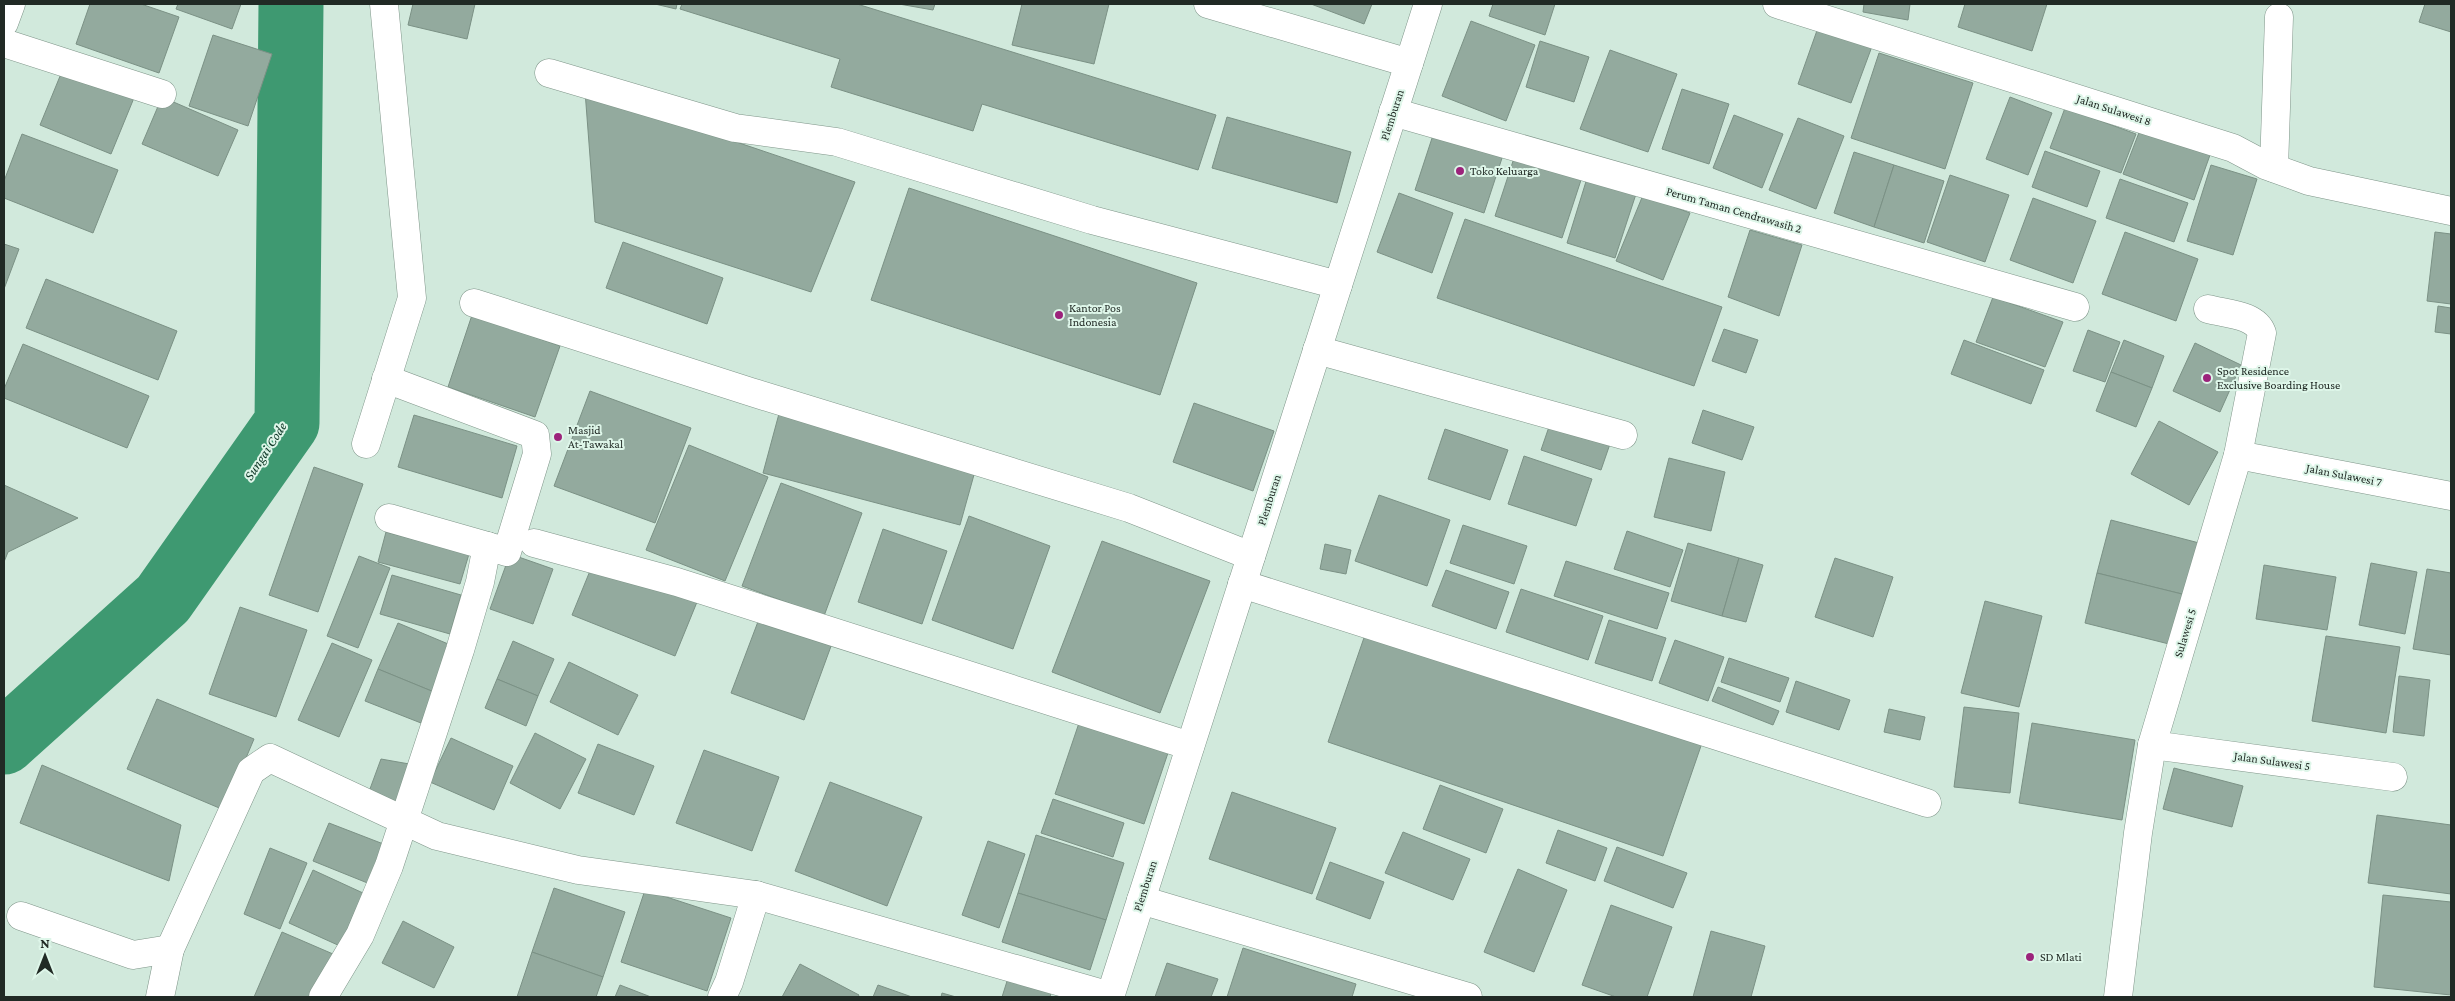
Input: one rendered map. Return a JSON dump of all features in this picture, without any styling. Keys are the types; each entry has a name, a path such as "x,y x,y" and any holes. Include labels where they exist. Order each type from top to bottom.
{"street":[{"path":"4,23 11,4"},
{"path":"366,444 412,298 384,4"},
{"path":"1208,4 1409,63"},
{"name":"Plemburan","path":"1110,997 1428,4"},
{"name":"Jalan Sulawesi 8","path":"1777,4 2233,148 2274,168 2309,181 2451,211"},
{"path":"2274,168 2279,17"},
{"path":"4,42 162,94"},
{"path":"549,74 735,128 837,142 1092,220 1338,285"},
{"name":"Perum Taman Cendrawasih 2","path":"1393,112 2075,307"},
{"path":"474,303 760,395 1129,508 1251,556"},
{"name":"Sulawesi 5","path":"2118,997 2138,833 2152,745 2238,455 2262,333 2259,325 2250,319 2208,309"},
{"path":"1317,350 1623,435"},
{"path":"386,379 535,436 537,454 507,552 388,518"},
{"name":"Jalan Sulawesi 7","path":"2238,455 2451,496"},
{"path":"534,543 677,582 1190,746"},
{"path":"323,997 360,935 404,822 460,650 480,582 487,546"},
{"path":"1242,584 1927,803"},
{"name":"Jalan Sulawesi 5","path":"2152,745 2393,776"},
{"path":"160,997 170,950 251,771 270,758 404,822 438,836 578,870 756,895 1110,997"},
{"path":"722,997 729,982 756,895"},
{"path":"1141,900 1468,997"},
{"path":"21,916 133,956 170,950"}],"building":[{"path":"90,4 141,4 179,17 159,73 76,44"},
{"path":"178,4 241,4 232,29 176,9"},
{"path":"413,4 475,4 467,39 408,25"},
{"path":"655,4 677,4 676,9"},
{"path":"682,4 857,4 1216,115 1198,170 982,104 973,131 831,87 840,59 680,9"},
{"path":"899,4 935,4 933,10"},
{"path":"1022,4 1109,4 1094,64 1012,45"},
{"path":"1311,4 1372,4 1364,24"},
{"path":"1493,4 1555,4 1545,35 1489,16"},
{"path":"1864,4 1910,4 1908,20 1863,12"},
{"path":"1965,4 2047,4 2032,51 1958,27"},
{"path":"2425,4 2451,4 2451,32 2419,22"},
{"path":"1471,21 1535,45 1506,121 1442,96"},
{"path":"1820,22 1874,41 1851,103 1798,84"},
{"path":"213,35 272,54 248,126 189,106"},
{"path":"1540,41 1589,57 1574,102 1526,87"},
{"path":"1610,50 1677,74 1648,152 1580,129"},
{"path":"1879,53 1973,83 1945,169 1851,138"},
{"path":"65,64 136,93 111,154 40,125"},
{"path":"1682,89 1729,104 1709,164 1662,149"},
{"path":"585,91 855,182 811,292 595,222"},
{"path":"162,97 238,130 218,176 142,144"},
{"path":"2010,97 2052,113 2028,175 1986,159"},
{"path":"2065,108 2136,134 2121,173 2050,148"},
{"path":"1734,115 1783,134 1762,188 1713,168"},
{"path":"1227,117 1351,152 1337,203 1212,168"},
{"path":"1798,118 1844,136 1816,209 1769,190"},
{"name":"Toko Keluarga","path":"1435,129 1504,152 1484,213 1415,190"},
{"path":"2140,130 2210,155 2194,200 2123,174"},
{"path":"22,134 118,170 93,233 4,198 4,181"},
{"path":"2045,151 2100,171 2087,207 2032,187"},
{"path":"1854,152 1894,165 1874,227 1834,213"},
{"path":"1515,155 1582,177 1562,238 1495,216"},
{"path":"1894,165 1944,181 1924,243 1874,227"},
{"path":"2211,165 2257,179 2233,255 2187,241"},
{"path":"1588,175 1637,191 1615,258 1567,243"},
{"path":"1950,175 2009,195 1985,262 1927,242"},
{"path":"2120,179 2188,203 2174,242 2106,218"},
{"path":"909,188 1197,283 1160,395 871,300"},
{"path":"1399,193 1453,213 1432,273 1377,252"},
{"path":"1643,195 1690,213 1663,280 1616,261"},
{"path":"2033,198 2096,221 2073,283 2010,260"},
{"path":"1465,219 1722,307 1694,386 1437,298"},
{"path":"1750,230 1802,245 1779,316 1728,297"},
{"path":"2125,232 2198,259 2176,321 2102,294"},
{"path":"2435,232 2451,234 2451,304 2427,301"},
{"path":"623,242 723,278 707,324 606,288"},
{"path":"4,244 19,249 4,289"},
{"path":"46,279 177,331 158,380 26,328"},
{"path":"1993,297 2063,322 2045,367 1976,342"},
{"path":"2438,306 2451,308 2451,334 2435,332"},
{"path":"472,315 560,346 535,417 448,387"},
{"path":"1724,329 1758,340 1746,373 1712,361"},
{"path":"2088,330 2120,342 2105,382 2073,371"},
{"path":"1964,340 2044,370 2031,404 1951,374"},
{"path":"2124,340 2164,356 2152,388 2111,372"},
{"name":"Spot Residence Exclusive Boarding House","path":"2195,343 2241,365 2220,412 2173,391"},
{"path":"23,344 149,396 127,448 4,398 4,389"},
{"path":"2111,372 2152,388 2136,427 2096,411"},
{"path":"590,391 691,428 655,523 554,486"},
{"path":"1194,403 1274,431 1253,491 1173,462"},
{"path":"780,410 977,464 960,525 763,473"},
{"path":"1703,410 1754,427 1742,460 1692,443"},
{"path":"414,415 517,446 502,498 398,467"},
{"path":"1551,421 1611,441 1601,470 1541,450"},
{"path":"2159,421 2218,452 2189,505 2131,474"},
{"path":"1445,429 1508,450 1490,500 1428,479"},
{"path":"689,445 768,477 725,581 646,550"},
{"path":"1524,456 1592,479 1576,526 1508,504"},
{"path":"1669,458 1725,472 1711,531 1654,517"},
{"path":"314,467 363,484 318,612 269,595"},
{"path":"781,483 862,513 824,616 742,586"},
{"path":"4,485 78,518 8,552 4,562"},
{"path":"1379,495 1450,520 1427,586 1355,561"},
{"path":"969,516 1050,546 1013,649 932,620"},
{"path":"2111,520 2203,544 2190,596 2097,573"},
{"path":"1463,525 1527,546 1514,584 1450,563"},
{"path":"883,529 947,551 922,624 858,602"},
{"path":"1627,531 1683,550 1670,587 1614,569"},
{"path":"386,532 469,554 460,584 378,562"},
{"path":"1102,541 1210,581 1160,713 1052,672"},
{"path":"1688,543 1739,558 1722,616 1671,601"},
{"path":"1325,544 1351,550 1346,574 1320,569"},
{"path":"510,554 553,569 533,624 490,609"},
{"path":"359,556 390,568 358,648 327,636"},
{"path":"1739,558 1763,565 1746,622 1722,616"},
{"path":"1835,558 1893,577 1873,637 1815,617"},
{"path":"594,561 697,602 675,656 572,615"},
{"path":"1566,561 1669,593 1657,629 1554,596"},
{"path":"2371,563 2417,572 2405,634 2359,625"},
{"path":"2264,565 2336,577 2327,630 2256,619"},
{"path":"2427,569 2451,573 2451,655 2413,649"},
{"path":"1446,570 1509,592 1496,629 1432,606"},
{"path":"2097,573 2190,596 2177,646 2085,623"},
{"path":"392,575 461,595 450,634 380,614"},
{"path":"1521,589 1603,616 1588,660 1506,632"},
{"path":"1985,601 2042,616 2019,707 1961,693"},
{"path":"240,607 307,630 276,717 209,694"},
{"path":"762,611 834,638 804,720 731,693"},
{"path":"1609,620 1666,638 1652,681 1595,663"},
{"path":"398,623 453,646 434,692 378,669"},
{"path":"1367,629 1702,743 1663,856 1328,742"},
{"path":"2326,636 2400,647 2386,733 2312,721"},
{"path":"1675,640 1724,657 1708,701 1659,683"},
{"path":"513,641 554,659 538,696 497,679"},
{"path":"332,643 372,660 339,737 298,720"},
{"path":"1729,658 1789,678 1780,702 1721,682"},
{"path":"569,662 638,695 618,735 550,702"},
{"path":"378,669 434,692 421,723 365,701"},
{"path":"2399,676 2430,680 2424,736 2393,732"},
{"path":"497,679 538,696 526,726 485,708"},
{"path":"1796,681 1850,700 1839,730 1786,712"},
{"path":"1718,687 1779,711 1773,725 1712,701"},
{"path":"157,699 254,739 224,810 127,769"},
{"path":"1964,707 2019,713 2010,793 1954,787"},
{"path":"1889,709 1925,717 1920,740 1884,732"},
{"path":"1081,717 1170,747 1144,824 1055,794"},
{"path":"2032,723 2135,740 2122,820 2019,803"},
{"path":"535,733 586,759 560,809 510,783"},
{"path":"451,738 513,766 494,810 430,782"},
{"path":"598,744 654,766 634,815 578,793"},
{"path":"704,750 779,777 752,851 676,823"},
{"path":"381,759 415,765 402,805 367,797"},
{"path":"42,765 181,825 169,881 20,823"},
{"path":"2174,768 2243,786 2232,827 2163,809"},
{"path":"830,782 922,817 887,906 795,871"},
{"path":"1440,785 1503,809 1486,853 1423,829"},
{"path":"1232,792 1336,828 1312,894 1209,859"},
{"path":"1053,799 1124,823 1113,857 1041,833"},
{"path":"2377,815 2451,825 2451,894 2368,883"},
{"path":"329,823 386,845 370,884 313,861"},
{"path":"1558,830 1607,848 1595,881 1546,863"},
{"path":"1403,832 1470,859 1453,900 1385,873"},
{"path":"1036,835 1124,863 1106,920 1018,893"},
{"path":"988,841 1025,854 999,928 962,915"},
{"path":"1617,847 1687,873 1673,908 1604,881"},
{"path":"270,848 307,863 280,929 244,914"},
{"path":"1330,862 1384,882 1370,919 1316,899"},
{"path":"1518,869 1567,890 1534,972 1484,952"},
{"path":"313,870 363,893 340,946 289,923"},
{"path":"554,888 625,912 603,977 532,952"},
{"path":"645,890 731,918 707,991 621,962"},
{"path":"1018,893 1106,920 1090,970 1002,942"},
{"path":"2383,895 2451,902 2451,995 2374,987"},
{"path":"1611,905 1672,927 1647,997 1616,997 1582,985"},
{"path":"403,921 454,947 434,988 382,963"},
{"path":"1711,931 1765,946 1751,997 1693,997"},
{"path":"282,932 333,954 314,997 254,997"},
{"path":"1243,948 1356,984 1352,997 1227,997"},
{"path":"532,952 603,977 596,997 517,997"},
{"path":"1167,963 1218,979 1211,997 1155,997"},
{"path":"800,964 859,995 858,997 782,997"},
{"path":"1009,975 1052,989 1050,997 1002,997"},
{"path":"620,985 651,997 615,997"},
{"path":"878,985 912,997 873,997"},
{"path":"942,993 956,997 941,997"}],"waterway":[{"name":"Sungai Code","path":"4,742 163,599 287,423 291,4"}],"place":[{"name":"Toko Keluarga","path":"1460,171"},
{"name":"Kantor Pos Indonesia","path":"1059,315"},
{"name":"Spot Residence Exclusive Boarding House","path":"2207,378"},
{"name":"Masjid At-Tawakal","path":"558,437"},
{"name":"SD Mlati","path":"2030,957"}]}
